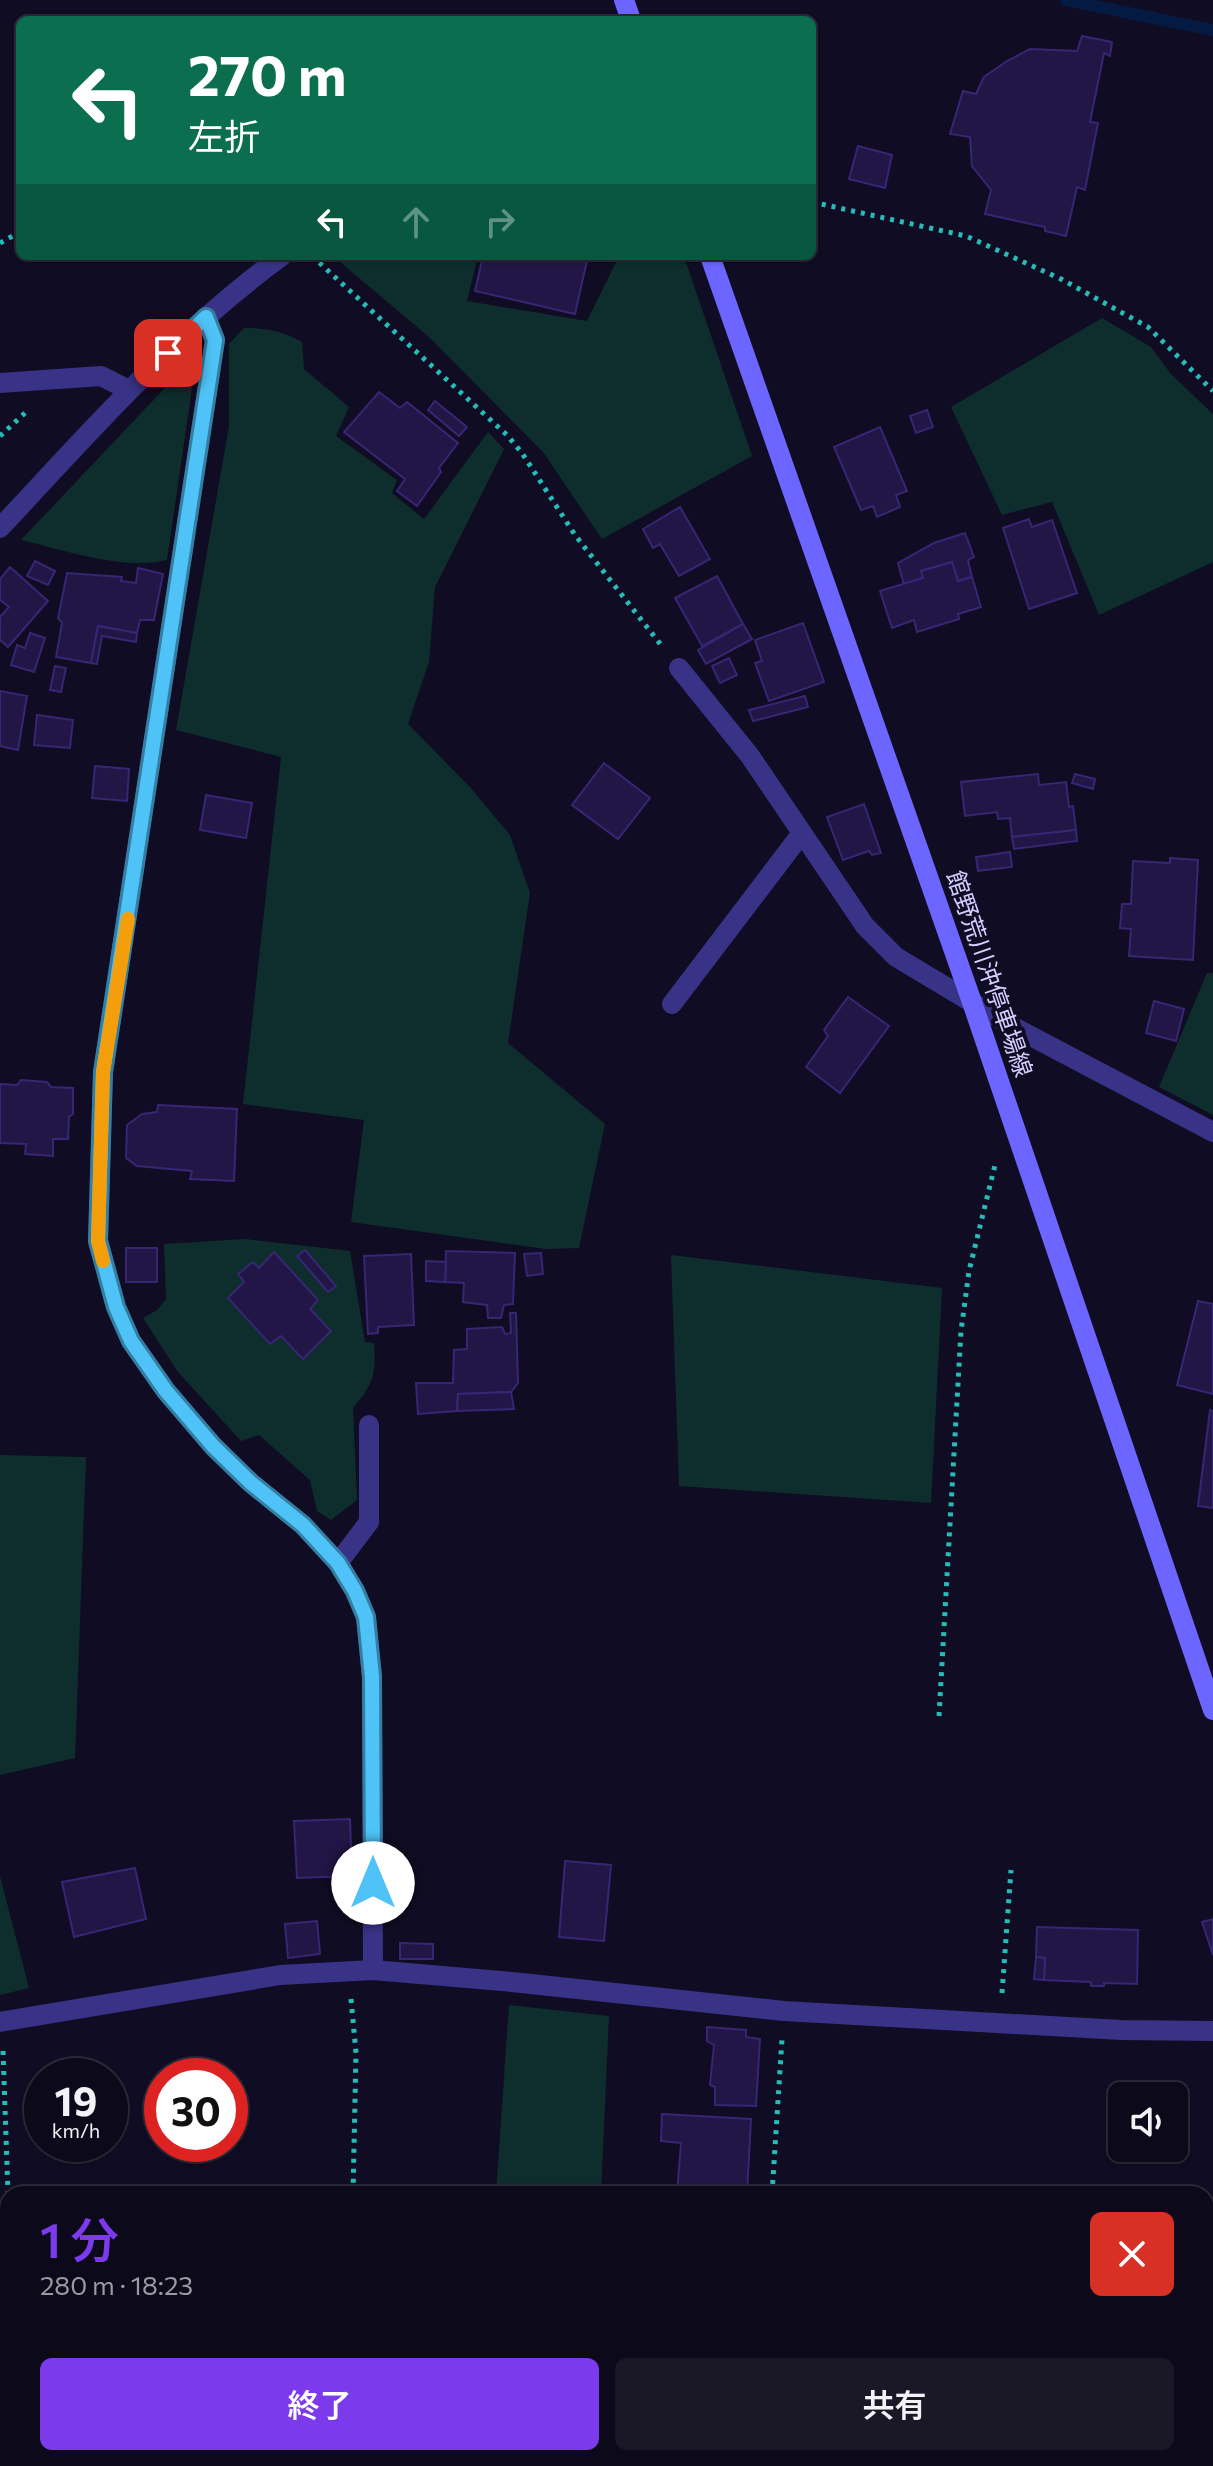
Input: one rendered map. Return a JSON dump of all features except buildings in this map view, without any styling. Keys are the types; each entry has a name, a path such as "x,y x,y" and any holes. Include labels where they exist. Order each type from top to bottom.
{"main road":[{"name":"館野荒川沖停車場線","path":"711,260 973,1005 1213,1710"}],"street":[{"path":"0,528 129,390 206,317 276,260"},
{"path":"206,317 215,340 103,1072 98,1241 116,1307 131,1341 166,1391 213,1446 251,1483 303,1525 338,1563 366,1617 372,1677 373,1970"},
{"path":"0,383 101,376 129,390"},
{"path":"679,668 750,756 865,926 896,957 973,1005 1213,1132"},
{"path":"672,1004 802,833"},
{"path":"338,1563 369,1522 369,1425"},
{"path":"1,2022 280,1975 373,1970 784,2011 1121,2030 1213,2031"}],"path":[{"path":"816,203 966,236 1061,279 1148,327 1213,391"},
{"path":"316,260 507,435 575,535 679,668"},
{"path":"939,1716 963,1316 969,1271 994,1167 1015,1127"},
{"path":"1000,2023 1011,1870"},
{"path":"349,1972 356,2053 353,2186"},
{"path":"773,2186 784,2011"},
{"path":"1,2022 8,2186"}],"green space":[{"path":"338,260 477,260 467,301 587,321 617,260 682,260 687,265 752,456 602,539 543,452 429,337"},
{"path":"1102,318 1151,347 1171,374 1213,414 1213,562 1099,615 1052,502 1002,515 951,407"},
{"path":"244,328 274,331 302,342 304,369 349,407 336,436 397,480 392,493 424,519 488,432 504,449 435,587 429,662 408,724 469,786 510,835 530,893 508,1043 605,1124 579,1248 546,1249 351,1222 364,1120 243,1104 281,757 176,730 229,426 229,344"},
{"path":"197,354 167,560 150,563 113,561 21,540"},
{"path":"1207,973 1213,973 1213,1115 1159,1087"},
{"path":"245,1239 350,1251 365,1342 374,1343 375,1363 369,1385 353,1408 357,1500 331,1520 317,1511 310,1480 259,1435 241,1441 178,1372 143,1318 157,1310 166,1299 164,1244","holes":["253,1262 310,1309 331,1331 303,1359 281,1336 269,1344 228,1298 244,1282 238,1274"]},
{"path":"671,1255 942,1288 931,1503 679,1486"},
{"path":"0,1455 86,1457 75,1758 0,1775"},
{"path":"0,1876 29,1988 0,1995"},
{"path":"509,2005 609,2016 601,2186 497,2186"}],"waterway":[{"path":"1066,0 1213,30"}],"slow traffic":[{"path":"103,1261 98,1241 103,1072 128,919"}],"route":[{"path":"168,353 206,317 215,340 103,1072 98,1241 116,1307 131,1341 166,1391 213,1446 251,1483 303,1525 338,1563 355,1591 366,1617 372,1677 373,1883"}]}
